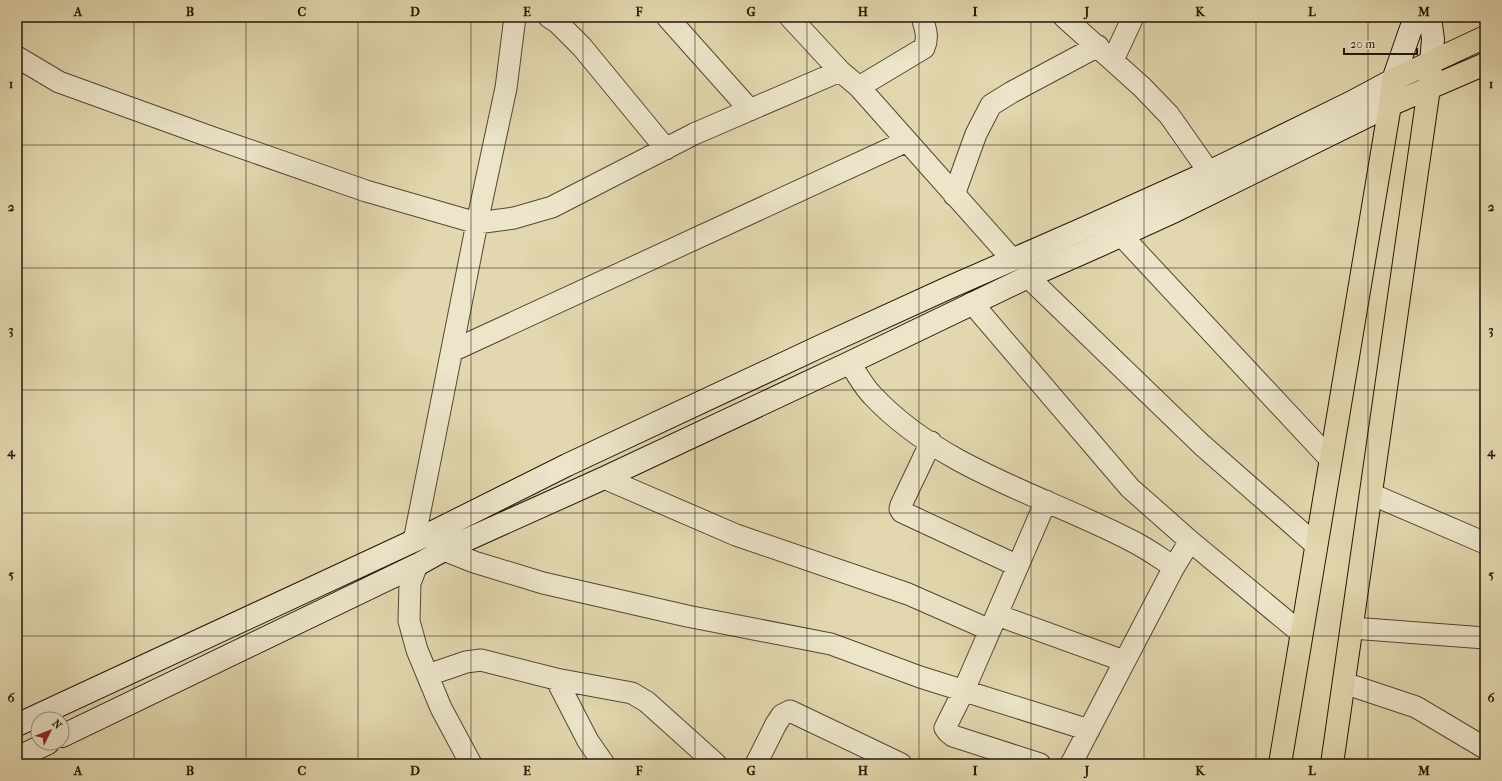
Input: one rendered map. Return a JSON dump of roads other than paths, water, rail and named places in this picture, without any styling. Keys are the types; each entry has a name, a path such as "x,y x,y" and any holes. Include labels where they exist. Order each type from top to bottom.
{"main road":[{"path":"1280,764 1393,80 1415,17"},
{"path":"1332,764 1429,88 1433,39 1430,17"},
{"path":"17,725 414,541 575,462 927,297 1209,172 1352,102 1393,80 1485,37"},
{"path":"70,732 417,565 444,550 604,478 849,363 972,303 1175,211 1390,105 1485,64"},
{"path":"17,759 32,751"}],"street":[{"path":"414,541 477,223 506,88 515,17"},
{"path":"549,17 558,23 582,47 666,149"},
{"path":"667,17 750,110"},
{"path":"790,17 840,71 859,87 1012,260"},
{"path":"859,87 924,48 927,41 927,35 922,17"},
{"path":"1064,17 1106,53 1142,87 1169,116 1209,172"},
{"path":"954,195 976,134 992,105 1012,92 1106,53 1133,17"},
{"path":"17,57 59,82 211,137 366,192 477,223 514,218 552,207 694,134 840,71"},
{"path":"452,351 907,141"},
{"path":"1121,235 1330,459"},
{"path":"1028,277 1202,445 1316,545"},
{"path":"972,303 1130,488 1190,541 1301,633"},
{"path":"849,363 871,394 902,423 965,464 1132,540 1174,567"},
{"path":"931,442 901,505 900,509 902,512 1018,566"},
{"path":"604,478 736,535 994,623 1124,661"},
{"path":"1371,494 1485,543"},
{"path":"1040,764 953,736 945,728 994,623 1046,501"},
{"path":"1071,764 1174,567 1190,541"},
{"path":"444,550 474,562 543,583 687,616 831,644 920,677 1089,730"},
{"path":"417,565 410,583 409,620 417,650 441,708 471,764"},
{"path":"1352,628 1485,638"},
{"path":"428,675 466,662 481,660 556,679 632,693 652,706 716,764"},
{"path":"556,679 588,741 604,764"},
{"path":"1344,683 1416,707 1485,748"},
{"path":"756,764 776,724 782,715 790,711 901,764"},
{"path":"17,759 21,764"}]}
